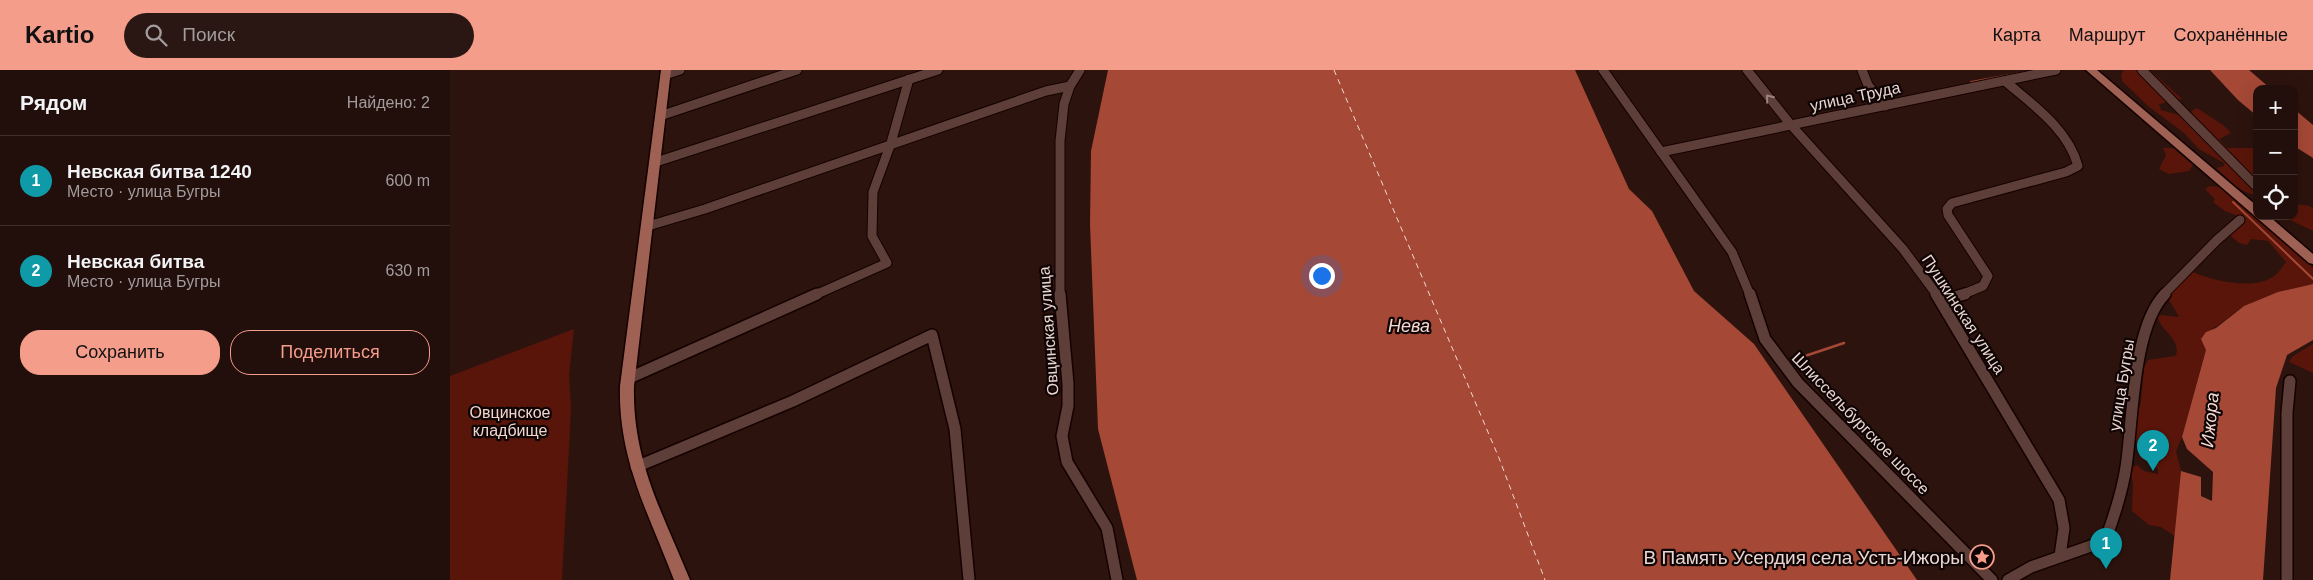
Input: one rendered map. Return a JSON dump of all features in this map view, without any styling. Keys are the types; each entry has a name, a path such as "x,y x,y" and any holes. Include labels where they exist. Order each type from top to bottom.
{"main road":[{"path":"2091,70 2253,209"},
{"path":"666,72 648,226 627,379 626,415 636,467 682,580"},
{"path":"2267,220 2313,260"}],"street":[{"path":"666,72 680,70"},
{"path":"660,116 797,70"},
{"path":"656,162 938,70"},
{"name":"Овцинская улица","path":"1080,70 1070,86 1064,104 1059,183 1060,304 1068,384 1068,406 1062,436 1067,462 1107,528 1117,580"},
{"name":"Шлиссельбургское шоссе","path":"1603,70 1717,230 1740,266 1766,339 1773,351 1798,383 1992,580"},
{"name":"Пушкинская улица","path":"1747,70 1791,125 1902,248 1941,301 2059,500 2065,532 2064,546 2060,556"},
{"path":"1862,70 1863,78 1869,88 1885,106"},
{"name":"улица Труда","path":"1661,152 2056,70"},
{"path":"2142,70 2253,184"},
{"path":"627,379 887,263 872,236 873,192 891,142 909,79"},
{"path":"1941,301 1979,289 1986,286 1988,282 1988,276 1951,221 1947,209 1949,206 1960,199 2066,172 2078,166 2078,159 2058,130 2042,112 2005,81"},
{"path":"648,226 705,209 891,142 1046,91 1070,86"},
{"name":"улица Бугры","path":"2060,556 2090,549 2105,541 2116,510 2126,468 2131,404 2141,349 2155,304 2216,240 2240,220"},
{"path":"636,467 802,397 932,335 955,429 969,580"},
{"path":"2287,580 2287,413 2290,381"},
{"path":"2008,580 2060,556"}],"green space":[{"path":"2124,70 2150,70 2182,99 2159,104 2161,110 2183,116 2197,108 2223,125 2231,133 2219,139 2227,148 2253,148 2253,194 2235,185 2216,168 2224,166 2224,163 2199,149 2183,132 2148,106 2122,81 2121,75"},
{"path":"2163,148 2173,148 2193,165 2189,171 2169,174 2159,169 2166,155"},
{"path":"2210,186 2220,187 2253,216 2253,220 2258,220 2313,268 2313,284 2253,302 2206,332 2206,350 2182,437 2176,451 2181,471 2175,536 2161,527 2149,525 2132,511 2133,484 2130,469 2137,465 2144,471 2158,474 2158,469 2140,458 2134,429 2141,401 2144,368 2148,360 2175,356 2177,352 2172,337 2158,318 2160,315 2179,317 2168,298 2174,288 2193,272 2233,283 2255,283 2273,277 2286,262 2268,241 2251,239 2247,245 2239,243 2230,235 2246,219 2225,211 2213,202 2215,199 2205,189"},
{"path":"2298,204 2310,206 2313,209 2313,231 2288,220 2298,220"},
{"name":"Овцинское кладбище","path":"574,329 569,375 571,410 562,580 450,580 450,376"},
{"path":"2313,344 2313,373 2289,362 2293,356"}],"water":[{"name":"Нева","path":"1108,70 1575,70 1629,189 1652,211 1694,291 1754,344 1917,580 1137,580 1098,429 1090,224 1091,151"},
{"path":"2210,70 2249,70 2266,85 2253,85 2253,113 2238,100"},
{"path":"2298,112 2313,125 2313,158 2298,149"},
{"name":"Ижора","path":"2313,284 2313,340 2287,355 2276,388 2263,580 2170,580 2181,471 2201,477 2201,496 2212,501 2213,472 2187,449 2182,437 2206,350 2201,339 2206,332 2216,328 2244,306 2278,292"}],"waterway":[{"path":"1971,82 2026,72"},
{"path":"2233,202 2313,279"},
{"path":"1787,362 1844,343"}],"ferry route":[{"path":"1334,70 1499,458 1545,580"}],"place":[{"name":"Невская битва","path":"2153,471"},
{"name":"В Память Усердия села Усть-Ижоры","path":"1982,557"},
{"name":"Невская битва 1240","path":"2106,569"}]}
